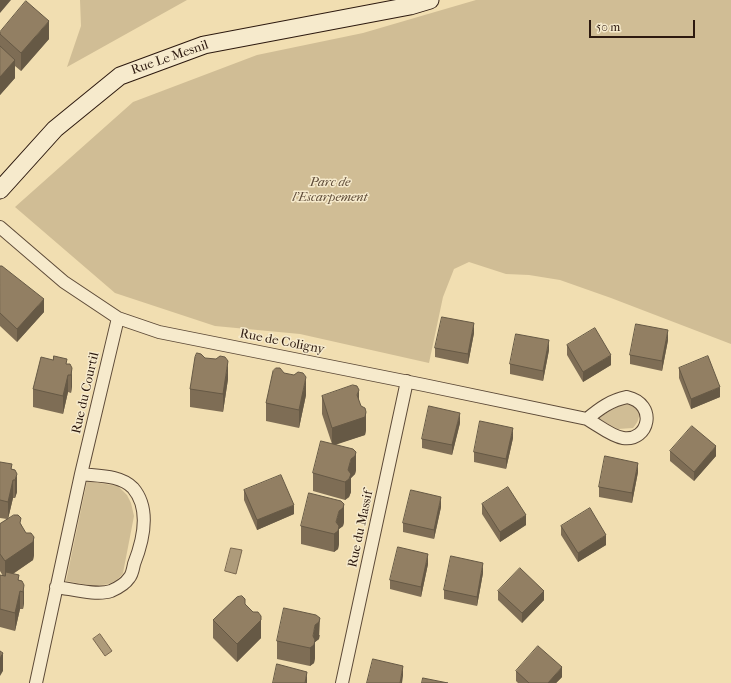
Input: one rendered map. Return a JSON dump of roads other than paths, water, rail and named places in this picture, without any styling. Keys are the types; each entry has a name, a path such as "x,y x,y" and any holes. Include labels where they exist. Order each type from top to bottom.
{"street":[{"name":"Rue Le Mesnil","path":"0,190 55,129 120,76 204,45 410,6 430,0"},
{"name":"Rue de Coligny","path":"0,227 64,282 118,318 159,332 407,381 587,419 622,438 635,437 640,433 646,421 646,414 640,402 627,397 620,398 608,404 587,419"},
{"name":"Rue du Courtil","path":"36,683 81,474 118,318"},
{"name":"Rue du Massif","path":"342,683 407,381"},
{"path":"56,587 98,592 110,591 121,586 129,578 141,545 144,512 140,498 132,487 120,479 81,474"}],"park label":[{"name":"Parc de l'Escarpement","path":"330,190"}]}
